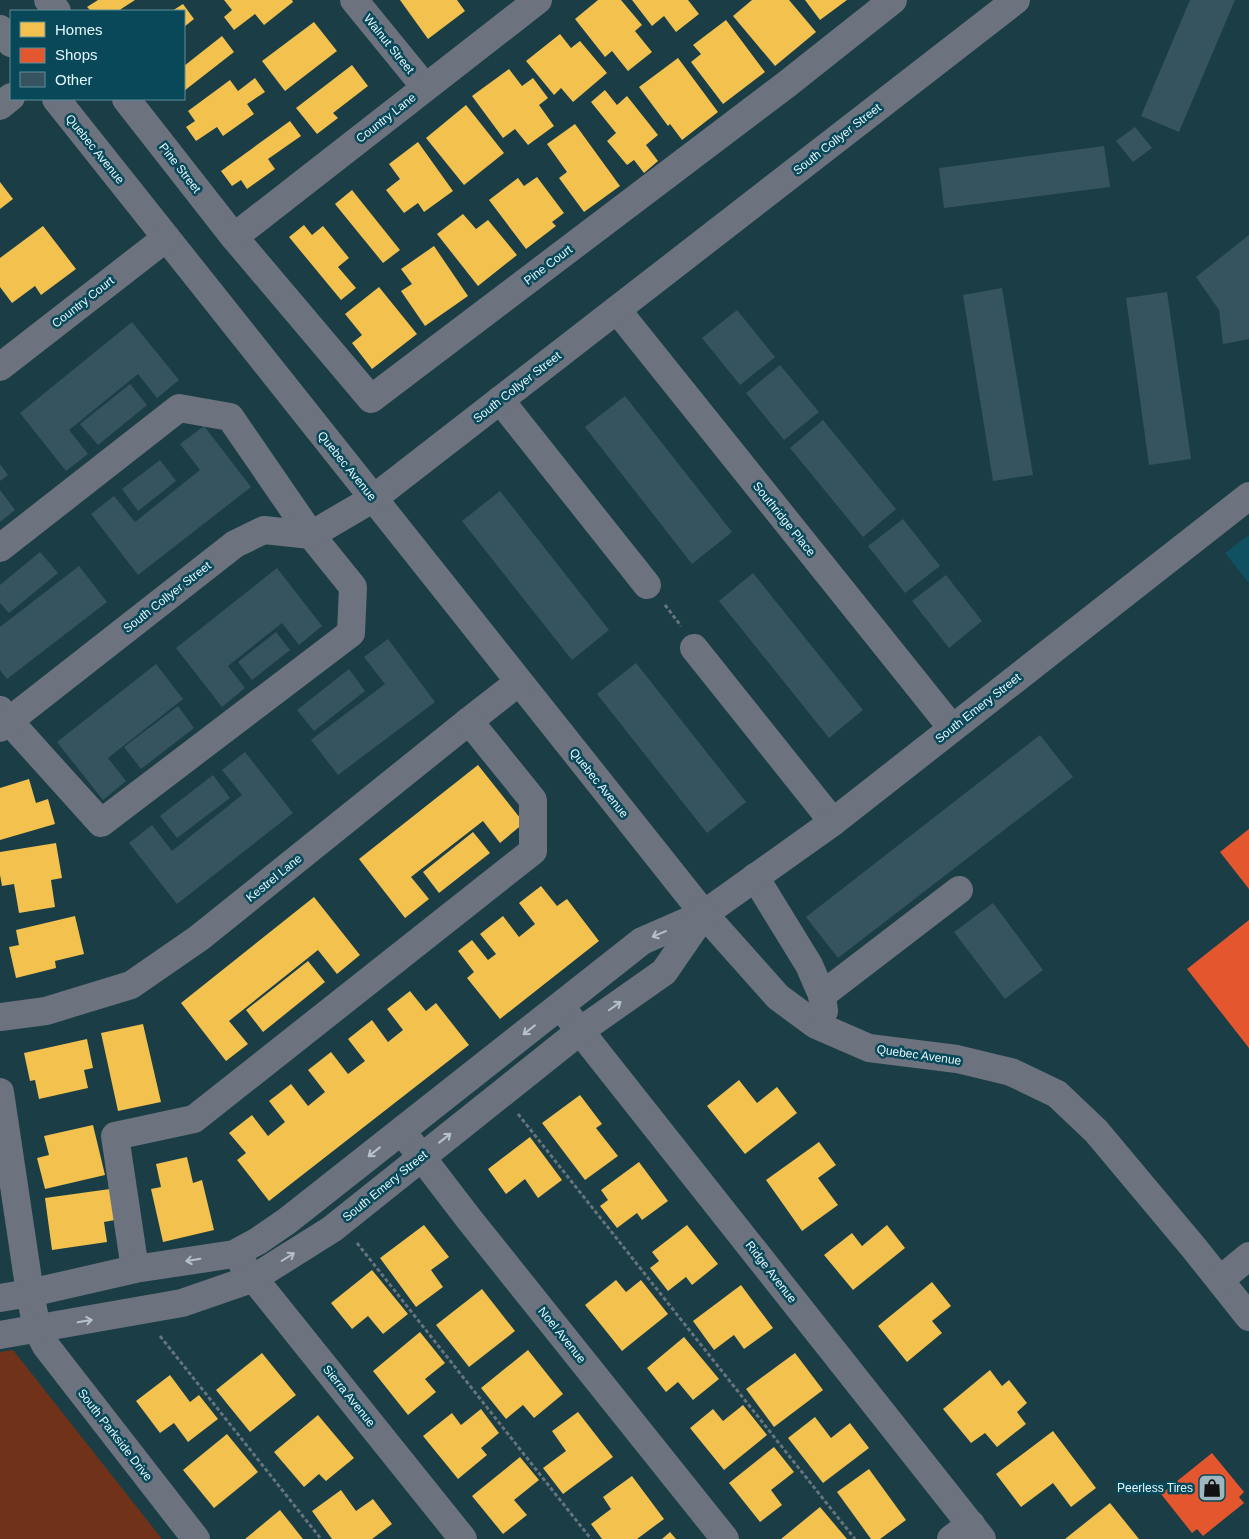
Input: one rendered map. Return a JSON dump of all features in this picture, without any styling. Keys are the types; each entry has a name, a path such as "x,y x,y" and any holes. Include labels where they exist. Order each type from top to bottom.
{"street":[{"path":"48,0 56,10"},
{"name":"Walnut Street","path":"354,0 425,87"},
{"name":"Country Lane","path":"234,237 538,0"},
{"name":"Pine Court","path":"234,237 371,399 787,84 893,0"},
{"name":"South Collyer Street","path":"3,720 235,544 264,530 311,535 374,498 1014,0"},
{"path":"0,29 10,42"},
{"path":"0,106 10,98"},
{"name":"Quebec Avenue","path":"57,100 704,914 778,997 816,1025 869,1048 957,1059 1011,1072 1057,1094 1096,1131 1249,1317"},
{"name":"Pine Street","path":"127,100 234,237"},
{"name":"Country Court","path":"0,367 166,238"},
{"name":"Southridge Place","path":"617,310 952,728"},
{"path":"500,400 654,593"},
{"path":"0,548 179,408 230,417 311,535 353,587 351,633 101,823 3,720"},
{"name":"South Emery Street","path":"0,1298 30,1288 234,1254 258,1241 287,1221 642,941 704,914 833,822 1249,496"},
{"path":"689,638 833,822"},
{"name":"Kestrel Lane","path":"0,1017 46,1011 131,985 198,938 519,682"},
{"path":"134,1270 115,1136 194,1119 533,851 534,800 469,721"},
{"path":"755,877 809,965 822,995 824,1011 822,1028"},
{"path":"822,995 959,890"},
{"name":"South Emery Street","path":"0,1335 182,1303 254,1278 332,1229 580,1031 664,972 704,914"},
{"name":"Ridge Avenue","path":"560,1006 968,1534"},
{"path":"0,1092 30,1288"},
{"name":"Noel Avenue","path":"402,1131 469,1219 725,1539"},
{"name":"Sierra Avenue","path":"234,1254 463,1539"},
{"path":"1220,1280 1249,1256"},
{"name":"South Parkside Drive","path":"30,1288 37,1329 46,1346 196,1539"}],"path":[{"path":"654,593 689,638"},
{"path":"518,1114 855,1539"},
{"path":"356,1241 590,1539"},
{"path":"158,1332 321,1539"}],"shaded area":[{"path":"1249,535 1249,583 1225,553"},
{"path":"13,1350 162,1539 0,1539 0,1352"}],"building: Homes":[{"path":"98,0 135,0 120,10 90,10 87,7"},
{"path":"224,0 292,0 293,2 264,25 255,14 234,30 224,17 232,10"},
{"path":"400,0 457,0 465,11 428,39"},
{"path":"598,0 621,0 642,25 635,31 652,52 628,71 612,51 605,57 575,19"},
{"path":"632,0 688,0 699,14 676,32 664,16 652,26"},
{"path":"752,0 789,0 816,32 775,66 733,16"},
{"path":"805,0 847,0 820,20"},
{"path":"183,4 194,19 185,26 185,10 174,10"},
{"path":"726,20 765,72 723,104 691,62 701,54 693,45"},
{"path":"314,22 337,51 285,91 262,61"},
{"path":"560,34 571,48 580,41 607,73 573,102 561,88 554,95 526,61"},
{"path":"222,36 234,52 185,90 185,65"},
{"path":"678,58 718,112 682,140 670,124 668,126 639,87"},
{"path":"352,65 368,86 333,113 338,118 317,134 296,108"},
{"path":"509,69 522,86 533,78 548,98 539,105 554,126 528,145 515,129 503,138 472,96"},
{"path":"255,78 265,92 247,104 254,114 223,136 217,127 196,141 186,127 195,121 188,111 230,80 238,91"},
{"path":"605,90 617,105 627,96 658,135 646,145 658,161 644,173 634,160 627,165 607,141 616,133 591,102"},
{"path":"466,105 504,153 464,185 426,138"},
{"path":"290,121 301,136 268,159 275,169 247,189 241,180 232,186 221,171"},
{"path":"575,124 620,186 584,212 559,178 567,172 547,144"},
{"path":"418,142 453,191 424,212 418,203 404,213 386,190 400,179 389,164"},
{"path":"537,177 564,213 552,222 556,226 526,249 489,200 518,178 524,186"},
{"path":"0,182 13,199 0,209"},
{"path":"352,190 400,250 383,263 335,204"},
{"path":"463,214 476,229 488,220 517,255 478,286 437,234"},
{"path":"304,225 312,235 323,226 349,258 338,267 356,288 341,300 289,237"},
{"path":"43,226 76,269 41,295 35,286 12,303 0,287 0,258"},
{"path":"434,246 468,296 425,326 401,291 412,284 401,269"},
{"path":"379,287 417,334 372,369 352,343 362,335 345,314"},
{"path":"478,765 524,823 500,843 483,821 411,877 429,899 405,918 359,859"},
{"path":"29,779 36,803 48,799 55,824 0,840 0,788"},
{"path":"473,832 490,853 439,893 423,872"},
{"path":"56,843 62,878 51,880 55,907 19,913 14,884 2,886 0,852"},
{"path":"541,886 557,906 567,899 599,941 500,1019 467,978 474,972 458,951 472,940 488,960 496,954 480,934 503,916 519,937 535,924 519,903"},
{"path":"314,897 360,955 337,974 318,950 229,1021 248,1044 226,1061 181,1003"},
{"path":"75,916 84,954 55,961 56,968 16,978 9,947 19,945 16,930"},
{"path":"308,961 325,982 263,1032 246,1010"},
{"path":"410,991 426,1011 436,1003 469,1045 269,1201 237,1160 246,1153 229,1133 252,1115 268,1136 285,1122 269,1101 291,1084 308,1106 325,1092 308,1070 331,1052 348,1074 365,1061 348,1039 372,1020 388,1042 403,1030 387,1009"},
{"path":"143,1024 161,1102 118,1111 101,1033"},
{"path":"87,1039 93,1068 84,1070 88,1088 39,1099 35,1080 30,1081 24,1053"},
{"path":"739,1080 757,1103 777,1087 797,1113 745,1154 707,1106"},
{"path":"580,1095 602,1124 596,1128 618,1156 585,1180 542,1123"},
{"path":"93,1125 105,1175 45,1189 37,1158 49,1155 44,1136"},
{"path":"530,1137 562,1180 538,1198 525,1179 506,1194 488,1169"},
{"path":"819,1142 836,1165 818,1178 838,1205 802,1231 766,1180"},
{"path":"187,1157 193,1183 202,1180 214,1230 163,1242 151,1189 161,1187 156,1164"},
{"path":"639,1162 668,1201 642,1220 637,1213 617,1228 600,1206 608,1200 601,1190"},
{"path":"110,1189 115,1220 104,1222 107,1242 52,1250 45,1198"},
{"path":"424,1225 449,1257 431,1270 443,1287 416,1307 380,1258"},
{"path":"687,1225 718,1264 692,1285 686,1277 668,1291 650,1268 659,1261 652,1252"},
{"path":"887,1225 905,1248 853,1290 824,1255 852,1233 862,1246"},
{"path":"372,1270 408,1314 383,1334 368,1316 352,1329 331,1303"},
{"path":"616,1280 626,1292 641,1280 668,1314 622,1351 585,1305"},
{"path":"932,1282 951,1306 932,1321 942,1333 907,1362 878,1326"},
{"path":"741,1285 773,1328 744,1349 734,1335 714,1350 693,1321"},
{"path":"482,1289 515,1331 469,1367 436,1325"},
{"path":"420,1332 445,1363 425,1379 436,1392 408,1415 373,1371"},
{"path":"684,1337 719,1379 693,1400 678,1382 666,1392 647,1368"},
{"path":"528,1350 563,1394 534,1418 523,1405 506,1419 481,1388"},
{"path":"262,1353 296,1395 250,1432 216,1390"},
{"path":"795,1353 823,1390 774,1427 746,1389"},
{"path":"990,1370 1002,1386 1009,1380 1027,1403 1017,1412 1026,1424 997,1447 985,1433 971,1443 943,1409"},
{"path":"170,1375 190,1402 199,1395 218,1419 188,1442 174,1423 160,1433 136,1401"},
{"path":"743,1405 767,1435 724,1470 690,1428 713,1409 723,1421"},
{"path":"481,1409 499,1433 481,1448 487,1455 458,1479 423,1436 452,1413 461,1425"},
{"path":"578,1412 613,1457 563,1494 543,1468 566,1451 552,1431"},
{"path":"318,1415 354,1458 326,1481 319,1474 304,1487 274,1452"},
{"path":"815,1417 831,1438 850,1423 869,1448 823,1483 788,1438"},
{"path":"1053,1431 1096,1488 1071,1507 1053,1483 1021,1507 996,1474"},
{"path":"227,1434 258,1472 214,1508 183,1470"},
{"path":"774,1447 794,1472 771,1490 782,1505 760,1522 729,1483"},
{"path":"520,1457 539,1480 514,1500 527,1515 503,1534 472,1496"},
{"path":"869,1469 906,1520 880,1539 871,1539 837,1492"},
{"path":"632,1476 664,1519 637,1539 602,1539 591,1524 611,1509 603,1497"},
{"path":"341,1490 356,1511 373,1499 392,1524 372,1539 332,1539 312,1511"},
{"path":"1110,1503 1139,1539 1065,1539"},
{"path":"820,1507 847,1539 781,1539"},
{"path":"280,1510 303,1539 245,1539"},
{"path":"670,1532 676,1539 662,1539"}],"building: Shops":[{"path":"1249,829 1249,889 1220,852"},
{"path":"1249,920 1249,1048 1187,969"},
{"path":"1212,1453 1244,1492 1239,1497 1244,1503 1203,1536 1197,1529 1192,1533 1161,1494"}],"building: Other":[{"path":"1190,0 1235,0 1179,132 1141,116"},
{"path":"1135,127 1152,148 1133,162 1116,141"},
{"path":"1104,146 1110,187 944,208 939,168"},
{"path":"1249,235 1249,339 1223,344 1219,310 1196,277"},
{"path":"1002,288 1033,475 993,481 963,295"},
{"path":"1167,292 1191,459 1149,465 1126,298"},
{"path":"737,310 775,357 740,385 702,338"},
{"path":"132,322 179,380 157,398 138,374 69,430 88,454 66,471 20,413"},
{"path":"780,365 819,412 784,440 746,393"},
{"path":"130,384 147,405 98,445 80,424"},
{"path":"625,396 732,532 692,564 585,427"},
{"path":"823,420 896,509 863,537 790,448"},
{"path":"204,426 251,487 138,575 91,514 114,496 135,522 200,470 180,444"},
{"path":"160,460 176,481 138,511 122,489"},
{"path":"0,464 8,475 0,481"},
{"path":"0,490 15,510 0,522"},
{"path":"500,491 609,630 572,660 462,521"},
{"path":"903,519 940,566 905,593 868,546"},
{"path":"40,552 58,573 9,613 0,603 0,585"},
{"path":"79,566 107,602 7,679 0,670 0,627"},
{"path":"277,568 322,626 299,645 282,623 228,666 245,688 222,707 176,648"},
{"path":"753,573 863,710 829,738 719,601"},
{"path":"946,575 982,621 949,648 912,601"},
{"path":"276,632 290,650 252,680 238,662"},
{"path":"388,639 435,702 338,775 311,740 385,684 364,657"},
{"path":"636,663 746,802 707,833 597,694"},
{"path":"156,664 183,699 108,758 126,781 103,800 57,742"},
{"path":"349,669 365,691 314,731 297,710"},
{"path":"178,706 194,728 141,769 124,747"},
{"path":"1040,735 1073,777 838,958 806,917"},
{"path":"245,752 293,813 177,904 129,843 152,825 172,851 242,795 222,770"},
{"path":"213,775 230,798 177,838 160,816"},
{"path":"993,903 1043,970 1005,999 954,932"}],"place":[{"name":"Peerless Tires","path":"1212,1488"}]}
